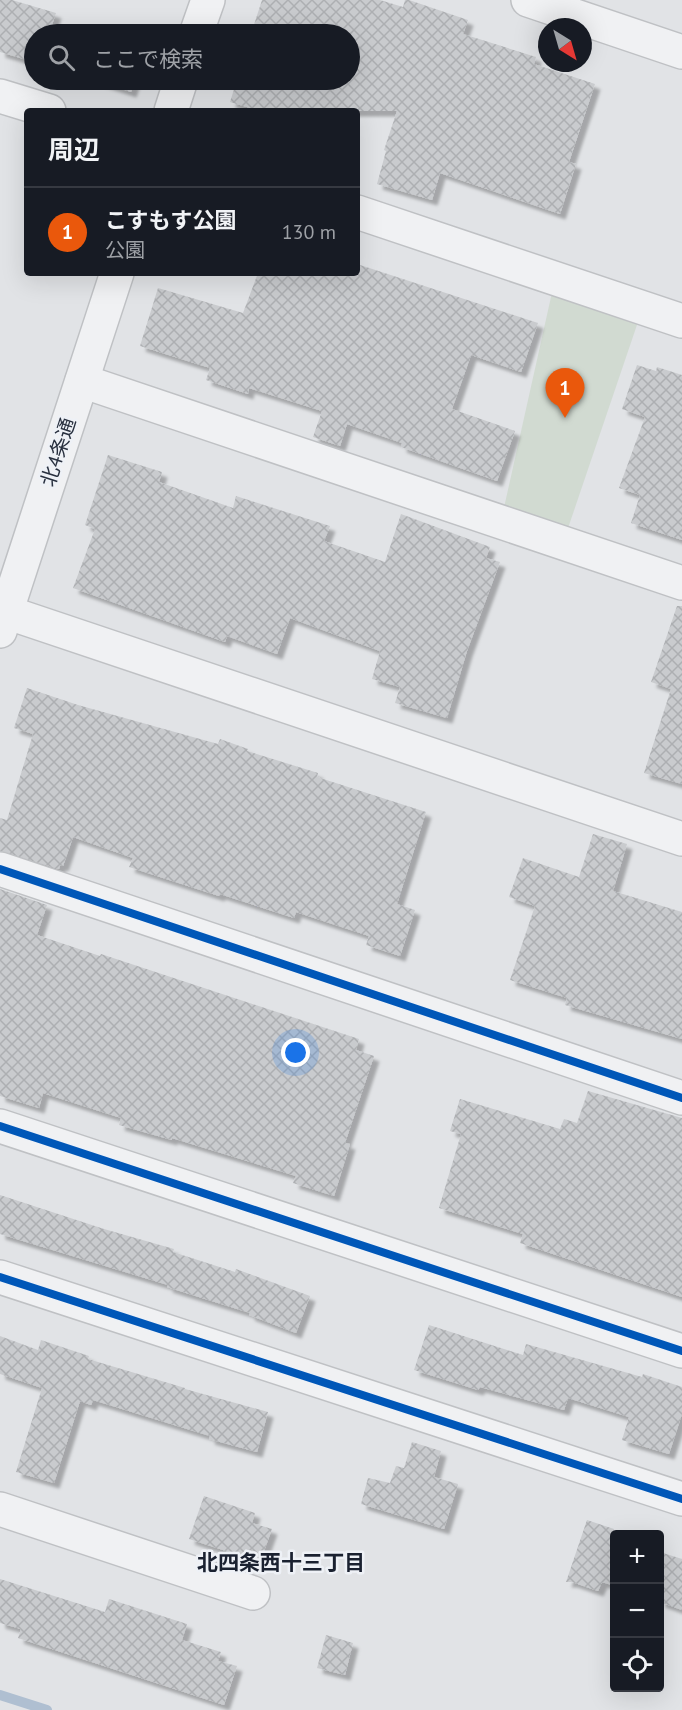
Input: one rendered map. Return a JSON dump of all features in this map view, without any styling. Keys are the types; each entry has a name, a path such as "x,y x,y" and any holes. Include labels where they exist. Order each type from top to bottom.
{"street":[{"path":"200,24 208,0"},
{"path":"528,0 682,52"},
{"path":"172,108 178,90"},
{"path":"0,96 39,108"},
{"path":"360,213 682,321"},
{"name":"北4条通","path":"3,621 116,276"},
{"path":"81,381 682,583"},
{"path":"3,621 682,840"},
{"path":"0,869 682,1098"},
{"path":"0,1126 682,1351"},
{"path":"0,1277 682,1499"},
{"path":"0,1509 253,1593"}],"shaded area":[{"path":"553,288 640,316 564,540 501,521"}],"building":[{"path":"0,0 12,0 56,13 52,24 24,24 24,59 0,52"},
{"path":"262,0 380,0 403,7 405,0 409,0 468,20 463,34 536,57 534,64 538,65 538,72 558,72 595,84 569,162 576,164 560,214 440,173 432,200 377,184 386,151 384,150 397,111 360,111 360,108 250,108 230,102 234,90 360,90 360,24 254,24"},
{"path":"360,265 538,323 521,372 471,355 452,409 515,431 497,481 401,447 402,443 347,424 340,446 313,437 322,411 249,388 248,394 206,380 210,368 140,346 158,288 243,313 257,276 360,276"},
{"path":"637,365 656,371 657,367 682,375 682,540 631,523 640,495 619,488 645,417 622,409"},
{"path":"108,455 162,472 159,482 233,508 236,496 330,526 324,541 385,562 401,514 490,547 486,558 500,562 467,651 447,718 395,703 400,687 372,679 380,651 290,618 277,654 227,636 225,642 73,588 95,529 85,525"},
{"path":"677,606 682,606 682,784 644,773 671,689 651,682"},
{"path":"27,688 78,705 218,744 220,739 248,749 247,751 318,773 317,777 426,812 397,904 415,910 400,956 366,945 369,936 296,912 294,918 129,867 133,858 73,837 63,866 60,865 59,869 0,851 0,818 7,820 33,734 14,728"},
{"path":"593,834 627,844 613,891 682,912 682,1039 565,1005 567,998 510,980 535,906 509,897 523,858 579,877"},
{"path":"0,889 47,905 37,935 359,1039 356,1050 374,1056 345,1143 350,1144 334,1196 293,1183 296,1176 172,1138 172,1140 119,1125 121,1118 43,1093 39,1108 0,1096"},
{"path":"588,1091 682,1118 682,1297 520,1243 523,1234 439,1208 461,1134 450,1131 460,1099 560,1129 564,1119 577,1123"},
{"path":"0,1195 174,1249 173,1252 235,1272 236,1269 310,1296 296,1333 249,1315 250,1313 167,1287 168,1285 0,1234"},
{"path":"429,1325 523,1355 526,1344 642,1377 643,1374 682,1387 682,1414 669,1454 622,1440 629,1417 568,1398 564,1410 480,1387 478,1390 414,1370"},
{"path":"0,1336 38,1350 41,1340 89,1356 88,1359 268,1412 257,1452 209,1439 210,1436 93,1400 91,1405 80,1401 54,1483 16,1472 42,1388 0,1374"},
{"path":"412,1442 441,1451 434,1477 458,1484 444,1529 361,1504 368,1478 390,1483 396,1466 404,1468"},
{"path":"204,1496 255,1513 252,1523 272,1529 260,1562 189,1539"},
{"path":"587,1520 614,1529 610,1530 610,1584 602,1582 598,1591 566,1582"},
{"path":"664,1553 682,1559 682,1610 664,1603"},
{"path":"0,1579 105,1612 109,1599 187,1624 182,1640 221,1652 218,1661 237,1666 224,1705 18,1638 21,1629 0,1623"},
{"path":"326,1635 353,1643 345,1675 317,1668"}],"waterway":[{"path":"0,1695 47,1710"}],"cycle path":[{"path":"0,869 682,1098"},
{"path":"0,1126 682,1351"},
{"path":"0,1277 682,1499"}],"place":[{"name":"こすもす公園","path":"565,418"}],"district":[{"name":"北四条西十三丁目","path":"281,1562"}]}
